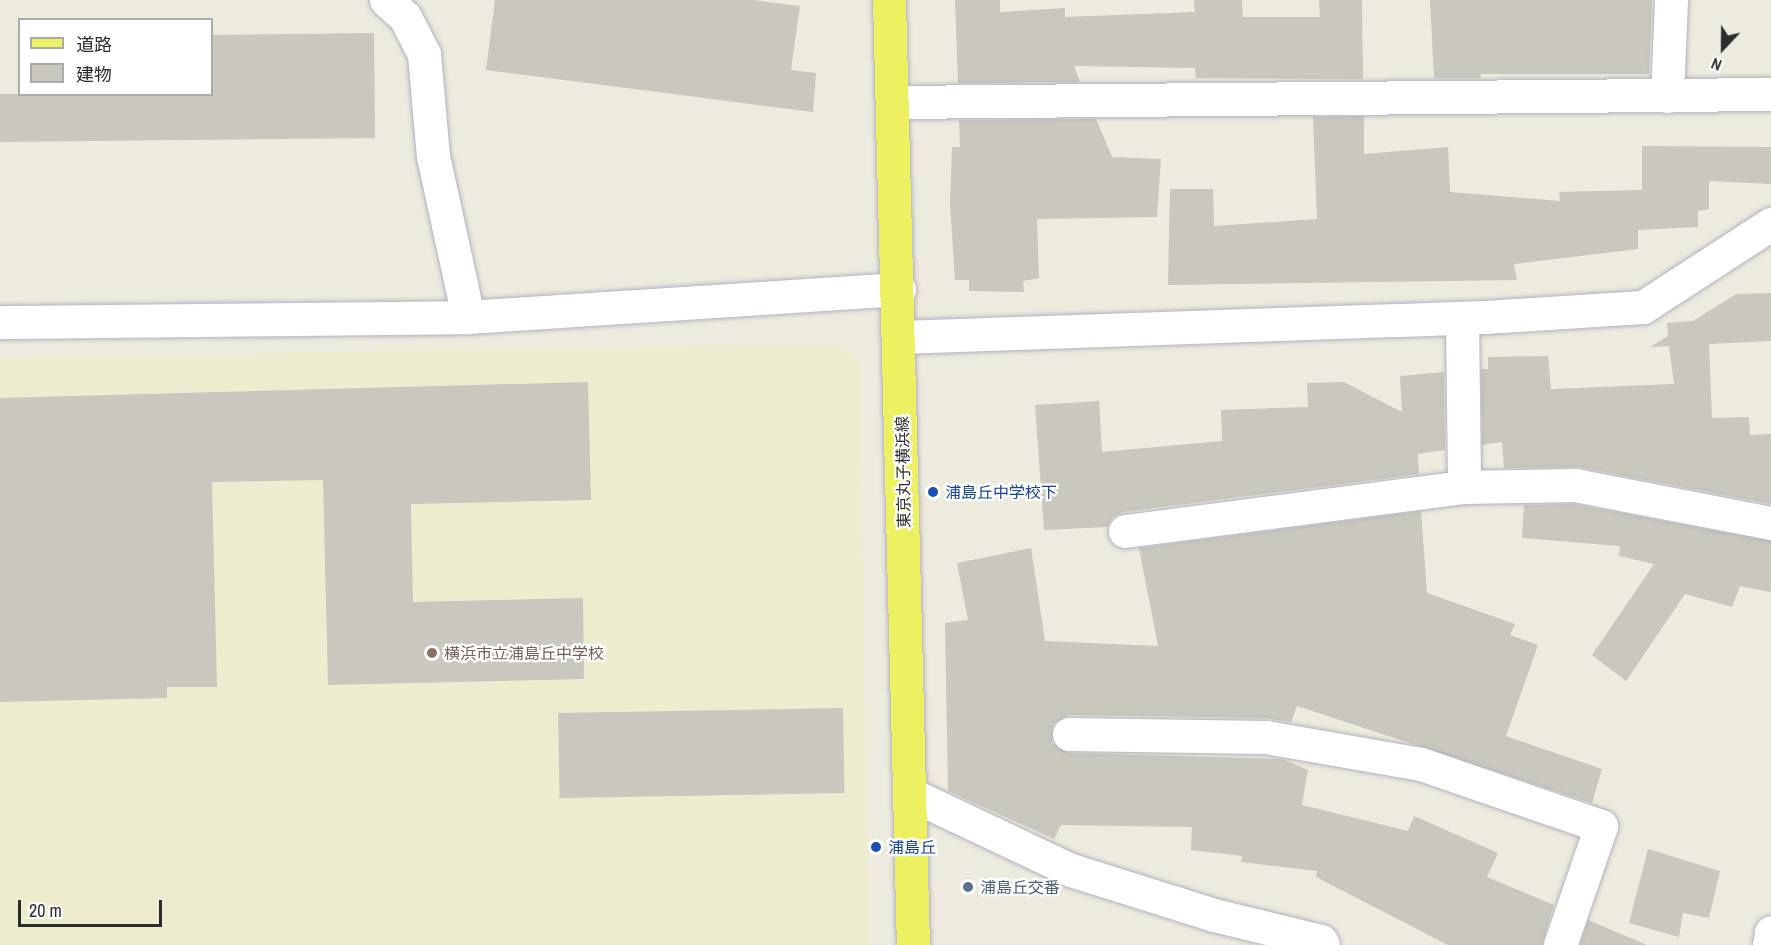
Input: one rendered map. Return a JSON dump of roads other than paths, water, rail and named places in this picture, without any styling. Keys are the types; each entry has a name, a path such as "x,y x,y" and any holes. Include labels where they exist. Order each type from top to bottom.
{"main road":[{"name":"東京丸子横浜線","path":"889,0 899,289 913,945"}],"street":[{"path":"386,0 405,17 424,54 434,156 468,317"},
{"path":"1667,96 1671,0"},
{"path":"892,102 1771,94"},
{"path":"900,337 1462,318 1642,307 1771,224"},
{"path":"0,322 468,317 899,289"},
{"path":"1462,318 1464,487"},
{"path":"1125,531 1464,487 1575,485 1771,523"},
{"path":"1070,734 1266,736 1421,764 1601,826 1560,945"},
{"path":"910,794 1071,870 1215,915 1321,941 1323,945"},
{"path":"1769,945 1771,932"}],"place":[{"name":"浦島丘中学校下","path":"933,492"},
{"name":"横浜市立浦島丘中学校","path":"432,653"},
{"name":"浦島丘","path":"876,847"},
{"name":"浦島丘交番","path":"968,887"}]}
